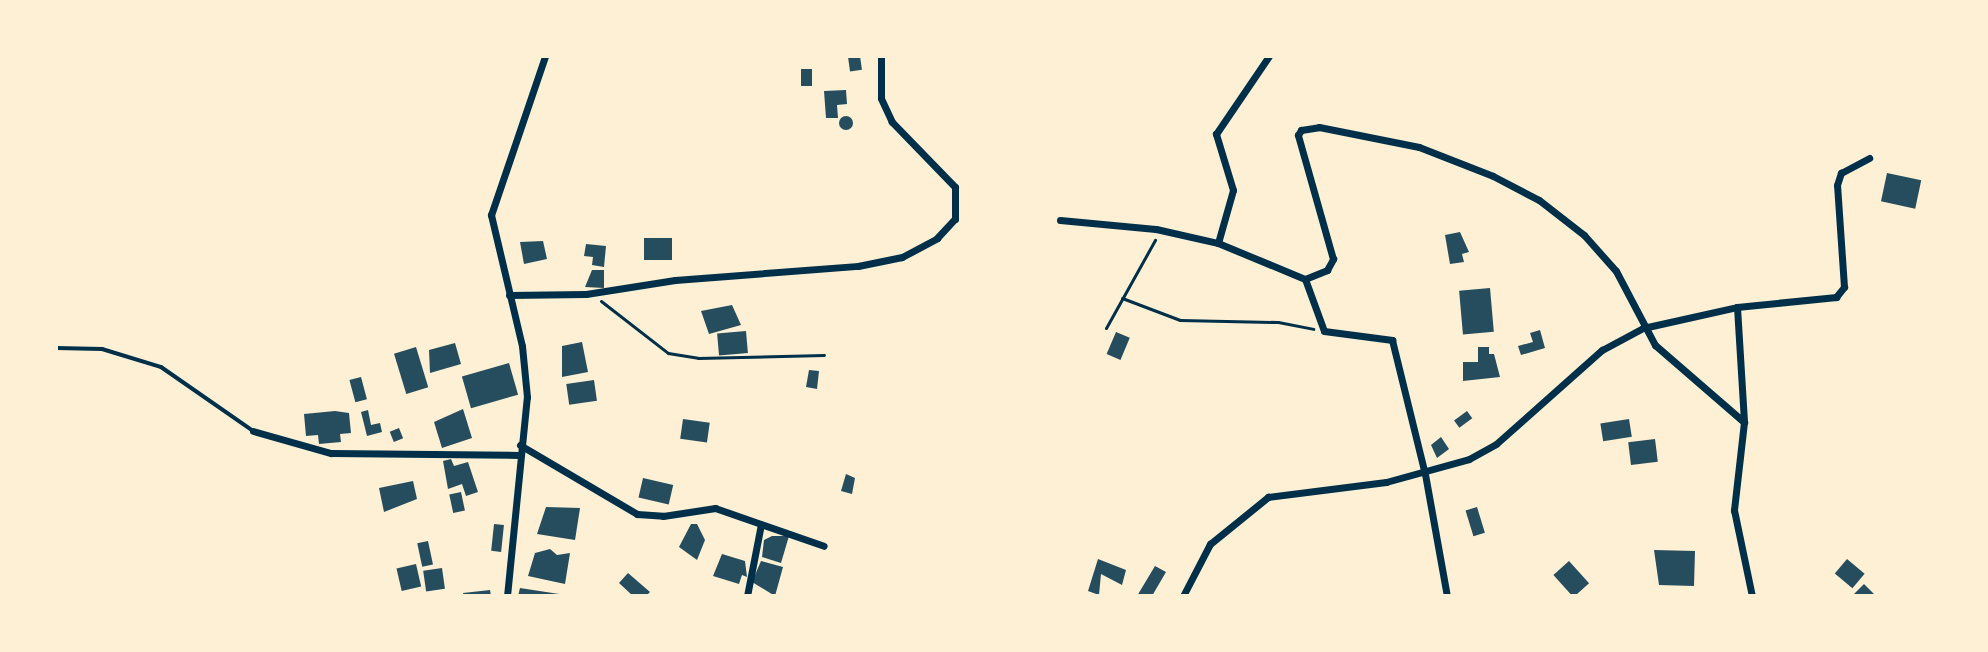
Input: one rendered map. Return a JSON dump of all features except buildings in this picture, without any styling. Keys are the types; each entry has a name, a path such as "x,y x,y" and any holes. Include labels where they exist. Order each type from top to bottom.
{"street":[{"path":"507,596 527,397 491,215 545,56"},
{"path":"509,295 592,293 675,280 858,266 902,257 947,230 955,219 955,187 892,122 881,98 881,56"},
{"path":"1218,243 1233,190 1216,134 1269,56"},
{"path":"1060,220 1156,229 1218,243 1305,279 1327,270 1333,259 1298,135 1319,127 1419,147 1539,200 1602,251 1643,328 1678,369 1744,422"},
{"path":"1183,596 1210,544 1268,497 1425,474 1496,444 1564,380 1643,328 1737,307 1842,292 1837,185 1841,173 1869,158"},
{"path":"1305,279 1324,331 1385,337 1396,345 1425,474 1447,596"},
{"path":"1737,307 1744,422 1734,510 1752,596"},
{"path":"253,431 331,453 519,455"},
{"path":"520,445 637,514 663,516 715,508 824,546"},
{"path":"747,596 761,524"}],"lane":[{"path":"56,348 102,349 161,367 253,431"}],"path":[{"path":"1106,328 1152,250 1156,229"},
{"path":"592,293 668,353 698,358 824,355"},
{"path":"1122,298 1180,320 1278,322 1324,331"}]}
